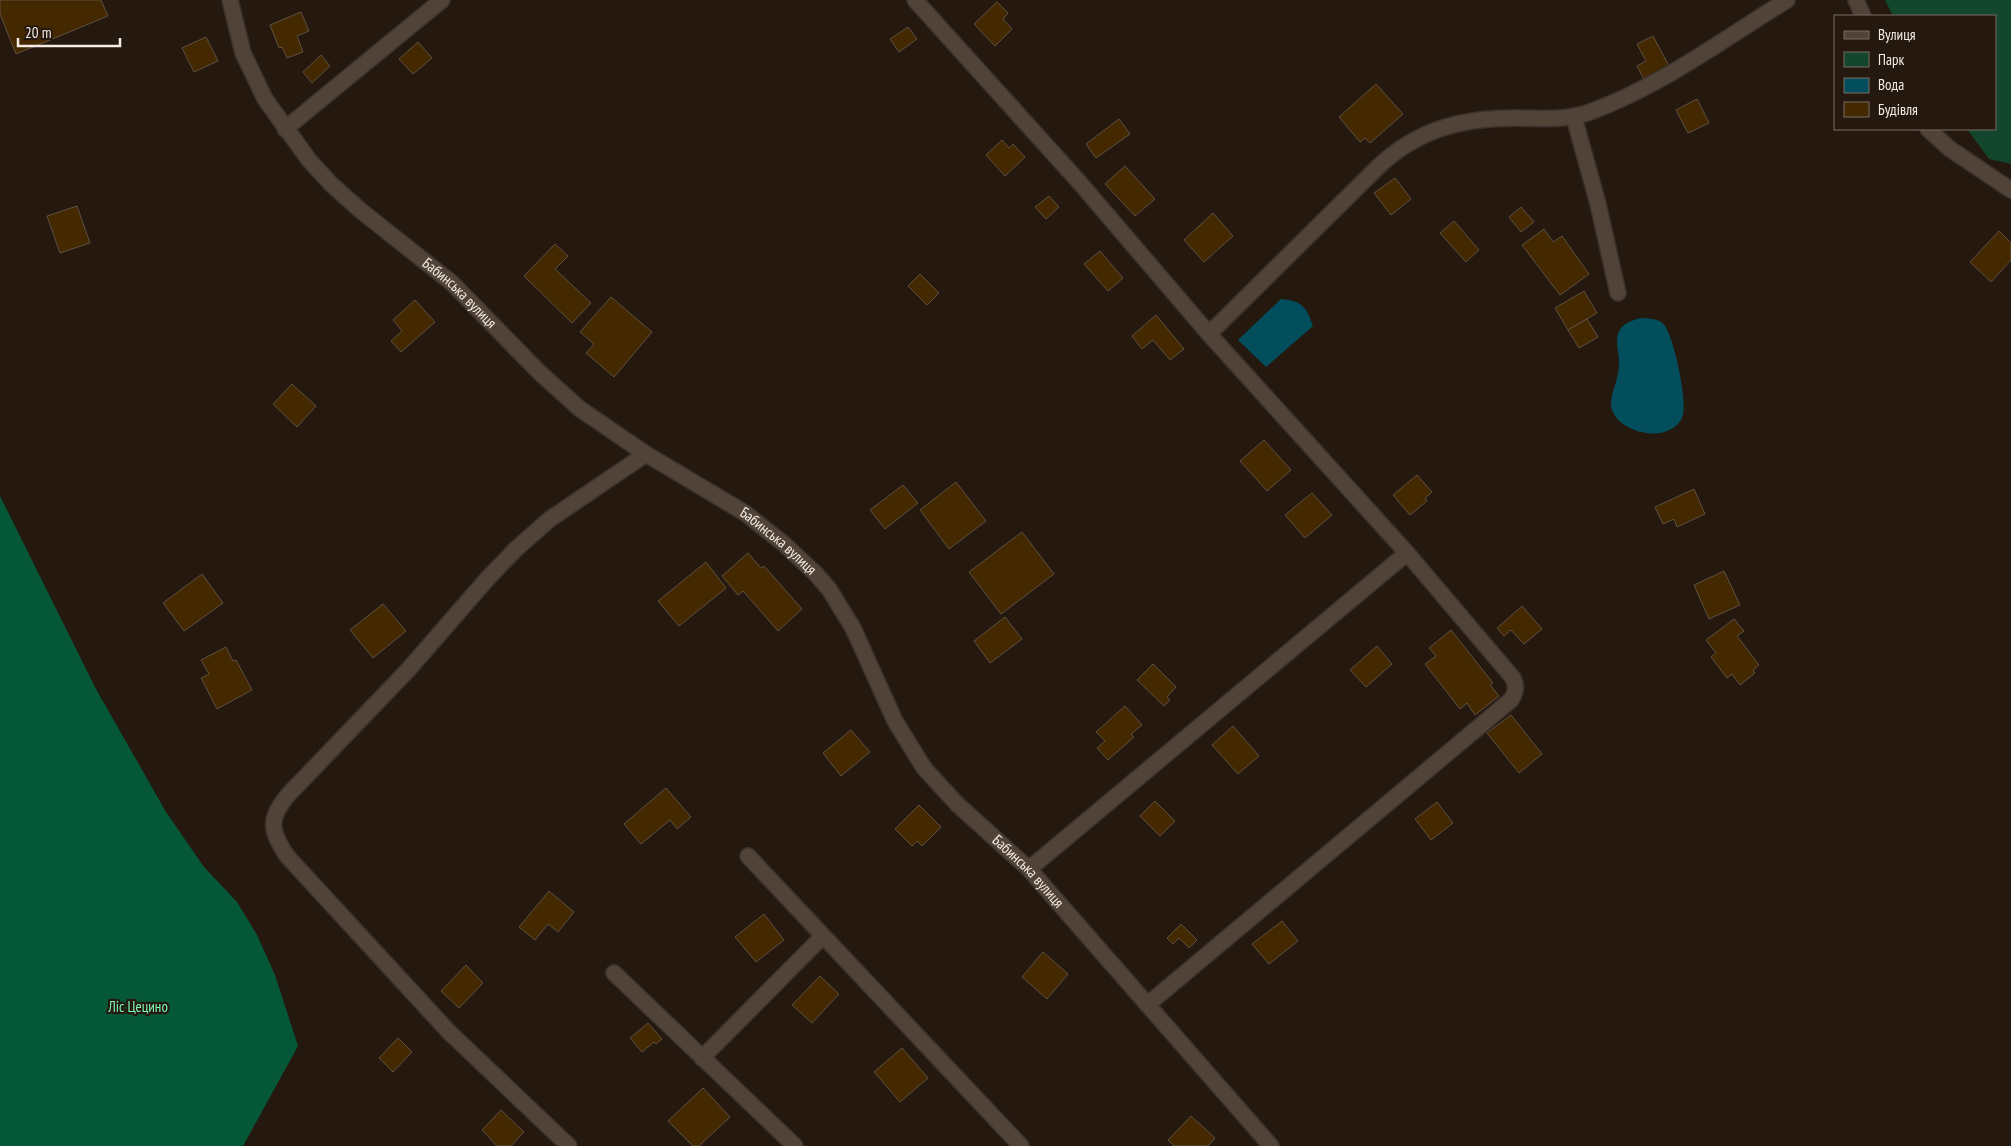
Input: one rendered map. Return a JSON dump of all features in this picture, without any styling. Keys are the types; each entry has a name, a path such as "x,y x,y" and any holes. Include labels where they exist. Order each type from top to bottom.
{"street":[{"name":"Бабинська вулиця","path":"230,0 242,53 266,99 285,129 331,184 360,210 452,283 563,394 607,429 745,513 784,544 816,574 829,589 853,628 891,714 924,768 957,804 1029,868 1271,1146"},
{"path":"285,129 442,0"},
{"path":"915,0 1080,183 1209,334 1407,553 1512,678 1516,686 1515,694 1503,706 1147,1005"},
{"path":"1209,334 1395,150 1413,139 1456,124 1486,119 1555,120 1574,117 1614,101 1659,78 1787,0"},
{"path":"1856,0 1863,15"},
{"path":"1574,117 1598,204 1618,293"},
{"path":"1929,130 1950,149 2011,190"},
{"path":"569,1146 449,1032 388,968 287,856 277,841 273,821 276,810 288,795 408,670 488,578 518,548 550,519 646,454"},
{"path":"1029,868 1407,553"},
{"path":"748,856 1021,1146"},
{"path":"702,1058 823,936"},
{"path":"614,973 795,1146"}],"green space":[{"path":"1885,0 2011,0 2011,164 1989,159 1968,130 1996,130 1996,15 1892,15"},
{"name":"Ліс Цецино","path":"0,496 96,689 166,812 204,867 237,902 257,935 275,975 298,1046 243,1146 0,1146"}],"water":[{"path":"1281,299 1294,301 1303,306 1313,326 1266,367 1238,340"},
{"path":"1641,318 1658,320 1663,323 1669,333 1680,372 1684,411 1681,421 1664,432 1648,433 1630,428 1616,418 1612,410 1611,402 1619,370 1617,339 1619,331 1626,324"}],"building":[{"path":"0,0 101,0 108,16 16,54 0,14"},
{"path":"997,2 1008,13 1003,19 1012,29 995,46 974,24"},
{"path":"301,12 309,31 297,36 303,52 287,58 282,47 279,48 270,25"},
{"path":"908,27 917,39 899,52 890,39"},
{"path":"1653,36 1671,70 1646,83 1637,66 1646,61 1637,44"},
{"path":"206,37 218,61 194,72 182,48"},
{"path":"418,42 432,58 413,74 399,59"},
{"path":"321,55 330,66 312,83 303,72"},
{"path":"1376,84 1403,114 1370,143 1365,138 1360,142 1339,117"},
{"path":"1697,99 1709,123 1688,133 1676,110"},
{"path":"1119,119 1130,134 1096,158 1086,144"},
{"path":"1002,140 1009,148 1013,144 1025,157 1005,176 986,155"},
{"path":"1125,166 1155,199 1135,216 1105,184"},
{"path":"1395,178 1411,199 1391,215 1374,193"},
{"path":"1049,196 1059,207 1046,219 1035,207"},
{"path":"77,206 90,243 60,253 47,216"},
{"path":"1521,207 1534,222 1521,232 1509,217"},
{"path":"1213,213 1233,236 1204,262 1184,240"},
{"path":"1454,221 1479,250 1466,262 1440,233"},
{"path":"1544,229 1553,242 1562,236 1589,274 1560,295 1522,245"},
{"path":"1999,231 2011,243 2011,260 1991,282 1970,262"},
{"path":"555,244 568,256 555,269 591,303 572,323 524,276"},
{"path":"1100,251 1123,278 1108,291 1084,264"},
{"path":"920,274 939,293 927,305 908,286"},
{"path":"1584,291 1597,313 1568,330 1555,308"},
{"path":"611,297 652,332 614,377 586,353 594,344 580,332"},
{"path":"415,300 435,322 401,352 391,341 402,331 393,320"},
{"path":"1156,315 1184,349 1170,360 1153,340 1142,349 1132,336"},
{"path":"1587,319 1598,337 1579,348 1568,330"},
{"path":"292,384 316,406 297,427 273,404"},
{"path":"1264,440 1291,470 1267,491 1240,461"},
{"path":"1417,475 1432,492 1425,498 1427,501 1410,515 1393,495"},
{"path":"956,482 986,521 949,549 920,510"},
{"path":"903,485 918,503 885,529 870,510"},
{"path":"1694,489 1705,514 1677,527 1674,519 1663,524 1655,507"},
{"path":"1312,493 1332,515 1305,538 1285,515"},
{"path":"1022,532 1054,574 1001,614 969,572"},
{"path":"748,553 761,568 764,566 802,609 778,631 743,591 738,595 722,576"},
{"path":"706,562 726,588 679,626 658,601"},
{"path":"1724,571 1740,605 1709,619 1694,585"},
{"path":"202,574 223,603 184,631 163,603"},
{"path":"383,604 406,631 373,658 350,630"},
{"path":"1522,606 1542,629 1524,644 1511,630 1504,636 1497,628"},
{"path":"1005,617 1022,639 990,663 974,641"},
{"path":"1734,619 1744,631 1737,636 1759,665 1753,670 1755,673 1740,685 1732,674 1727,678 1711,657 1716,653 1706,640"},
{"path":"1451,630 1493,683 1490,685 1499,696 1475,715 1467,703 1460,709 1425,664 1436,656 1429,648"},
{"path":"1377,646 1392,664 1366,687 1350,670"},
{"path":"226,647 233,661 236,660 252,690 217,709 201,678 209,674 201,660"},
{"path":"1153,664 1176,687 1167,697 1170,700 1164,706 1137,680"},
{"path":"1125,706 1142,725 1131,734 1134,737 1108,760 1097,748 1105,741 1096,732"},
{"path":"1511,715 1542,754 1519,773 1487,733"},
{"path":"1233,726 1259,756 1238,774 1212,745"},
{"path":"851,730 870,752 841,776 823,753"},
{"path":"666,788 691,817 677,829 670,820 641,844 624,824"},
{"path":"1155,801 1175,821 1160,836 1140,816"},
{"path":"1437,802 1453,823 1431,840 1415,819"},
{"path":"919,805 941,827 922,846 917,841 912,846 895,829"},
{"path":"549,891 574,912 558,932 548,924 535,940 519,927"},
{"path":"764,914 784,940 756,962 735,937"},
{"path":"1282,921 1298,941 1269,964 1252,944"},
{"path":"1181,924 1197,940 1189,948 1179,938 1173,944 1167,938"},
{"path":"1043,952 1068,974 1047,999 1022,977"},
{"path":"466,965 483,983 459,1008 441,991"},
{"path":"820,976 839,994 812,1023 792,1005"},
{"path":"648,1023 662,1039 656,1044 654,1042 642,1052 630,1038"},
{"path":"398,1038 412,1052 393,1072 379,1058"},
{"path":"902,1048 928,1078 900,1102 874,1072"},
{"path":"703,1088 730,1117 699,1146 693,1146 668,1121"},
{"path":"501,1110 524,1132 511,1146 497,1146 482,1130"},
{"path":"1191,1116 1215,1138 1208,1146 1174,1146 1168,1140"}]}
